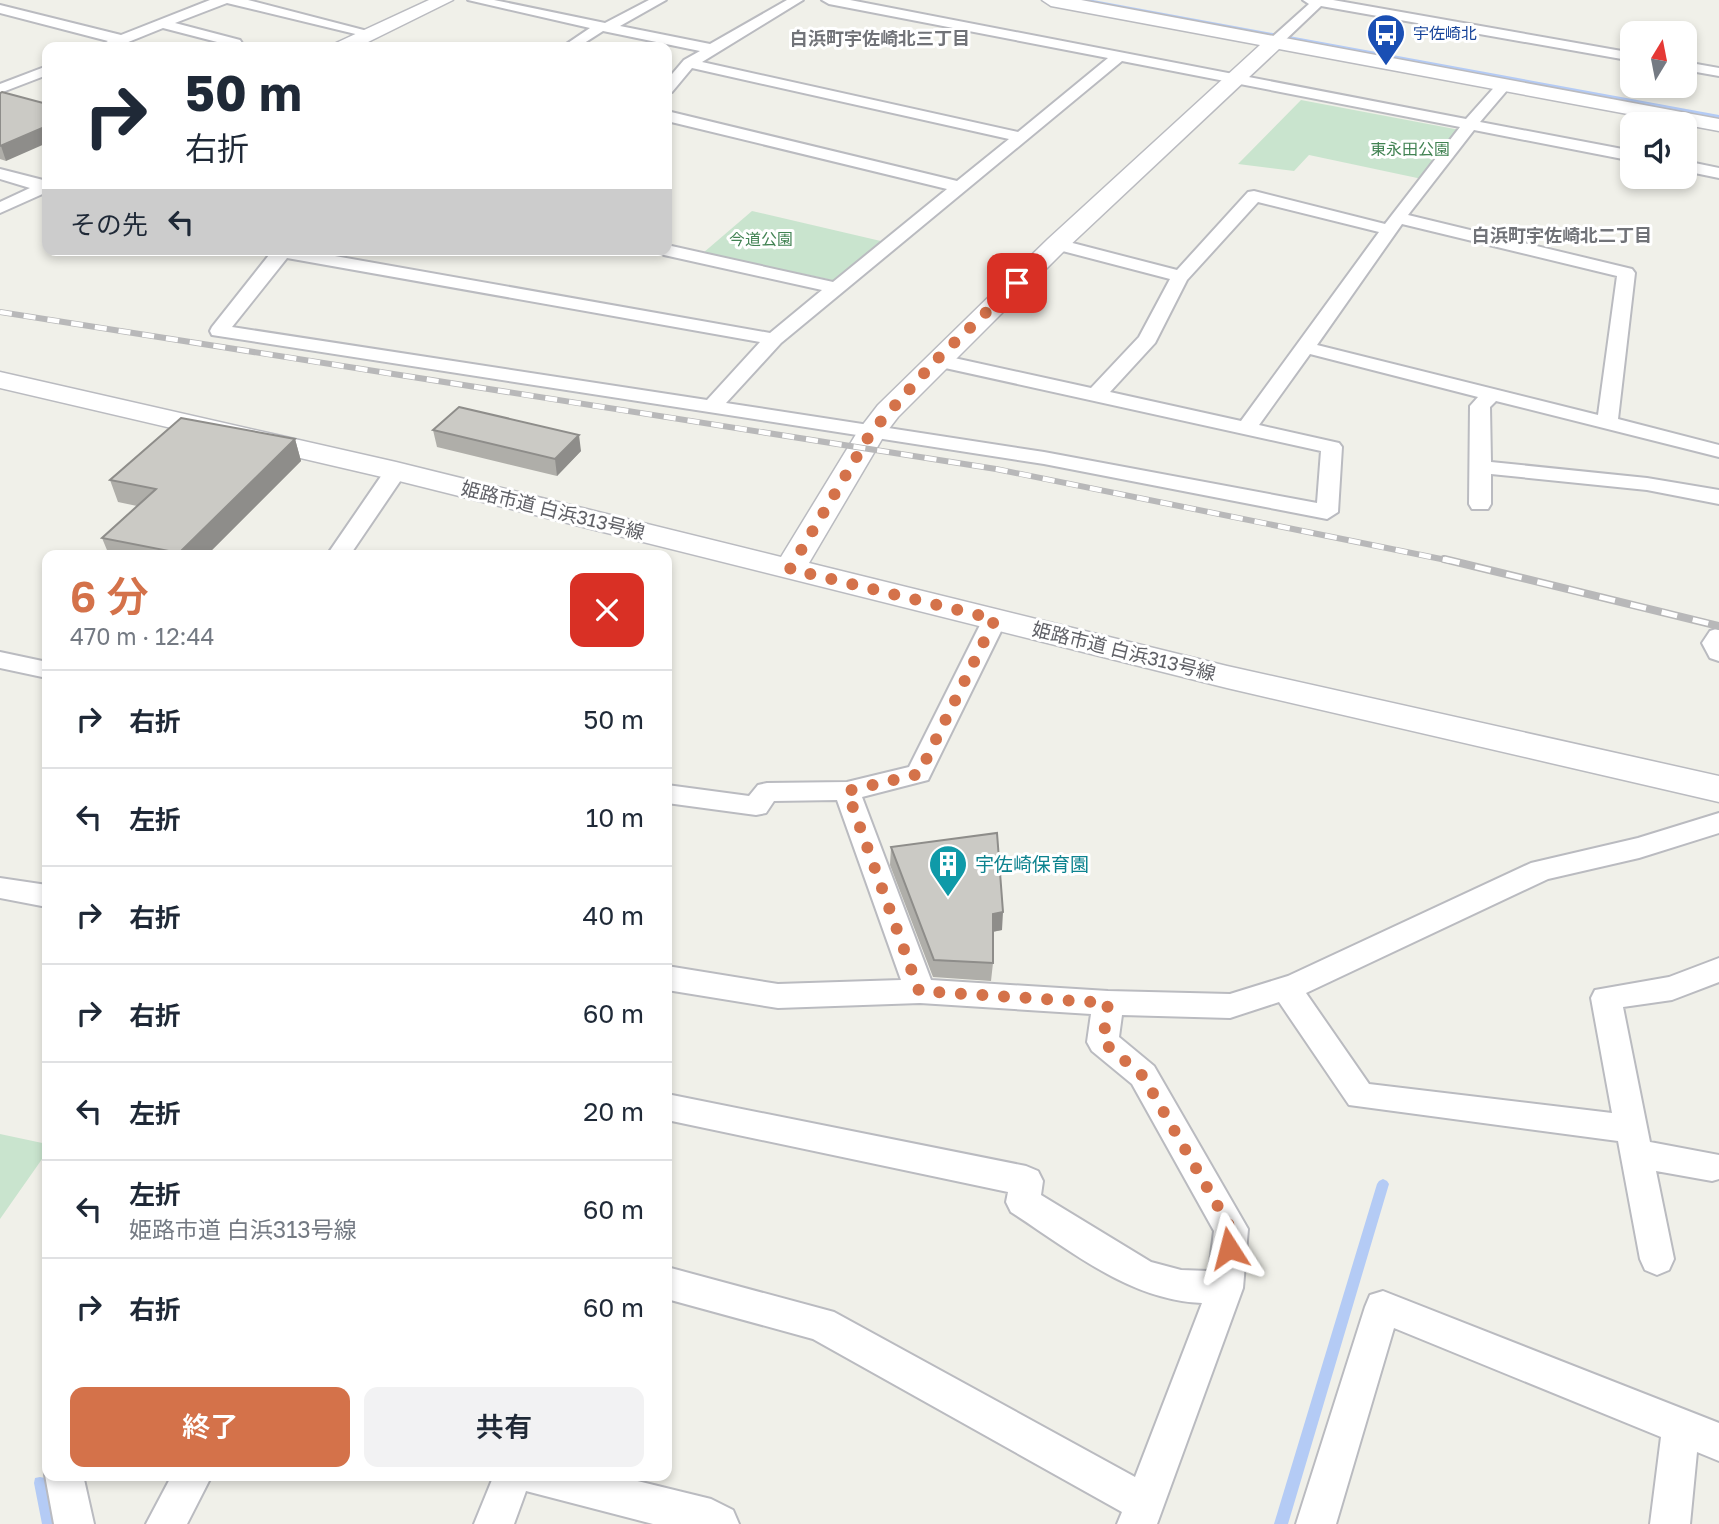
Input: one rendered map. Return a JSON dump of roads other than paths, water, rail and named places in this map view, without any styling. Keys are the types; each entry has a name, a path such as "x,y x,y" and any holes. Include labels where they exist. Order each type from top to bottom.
{"street":[{"path":"117,42 222,0"},
{"path":"231,0 372,34"},
{"path":"354,42 444,0"},
{"path":"475,0 712,49"},
{"path":"578,42 659,0"},
{"path":"672,83 689,63 796,0"},
{"path":"829,0 1620,153"},
{"path":"1051,0 1719,125"},
{"path":"790,569 872,431 936,360 1057,244 1237,80 1314,1 1620,55"},
{"path":"0,9 122,40"},
{"path":"162,24 231,42"},
{"path":"713,405 774,339 1120,56"},
{"path":"689,63 1021,137"},
{"path":"1698,68 1719,72"},
{"path":"0,89 42,72"},
{"path":"1246,428 1308,348 1394,224 1469,124 1504,85"},
{"path":"672,118 959,187"},
{"path":"1697,168 1719,173"},
{"path":"0,174 42,186"},
{"path":"0,208 42,189"},
{"path":"1096,395 1148,339 1169,293 1181,276 1254,196 1626,273 1607,423"},
{"path":"1057,244 1181,276"},
{"path":"672,252 836,288"},
{"path":"279,256 219,331 713,405 1081,464 1326,512 1332,447 936,360"},
{"path":"311,256 774,339"},
{"path":"1308,348 1719,451"},
{"name":"姫路市道 白浜313号線","path":"0,380 396,471 1227,677 1719,789"},
{"path":"1480,503 1480,406 1491,394"},
{"path":"1480,467 1647,484 1719,497"},
{"path":"341,550 396,471"},
{"path":"672,795 756,806 767,792 847,791 919,774 995,619"},
{"path":"1719,636 1714,643 1719,653"},
{"path":"0,660 42,669"},
{"path":"847,791 919,991"},
{"path":"672,979 778,996 919,991 1108,1003 1230,1006 1286,988 1541,870 1639,848 1719,823"},
{"path":"0,888 42,895"},
{"path":"1657,1259 1606,998 1672,988 1719,970"},
{"path":"1286,988 1360,1096 1634,1141 1712,1167"},
{"path":"672,1284 821,1324 1141,1514 1225,1288 1231,1229 1143,1076 1103,1042 1108,1003"},
{"path":"672,1108 1026,1181 1023,1202 1143,1276 1181,1286 1225,1288"},
{"path":"1316,1524 1383,1307 1719,1442"},
{"path":"1670,1524 1681,1426"},
{"path":"65,1481 74,1524"},
{"path":"166,1524 190,1481"},
{"path":"494,1524 511,1481"},
{"path":"560,1481 711,1519 719,1524"}],"waterway":[{"path":"1086,0 1719,117"},
{"path":"1281,1524 1383,1184"},
{"path":"40,1483 49,1524"}],"railway":[{"path":"0,312 996,469 1451,561"},
{"path":"1444,559 1719,626"}],"place":[{"name":"宇佐崎北","path":"1386,67"},
{"name":"宇佐崎保育園","path":"948,898"}],"district":[{"name":"白浜町宇佐崎北三丁目","path":"880,39"},
{"name":"白浜町宇佐崎北二丁目","path":"1562,236"}],"park label":[{"name":"東永田公園","path":"1410,149"},
{"name":"今道公園","path":"761,239"}]}
